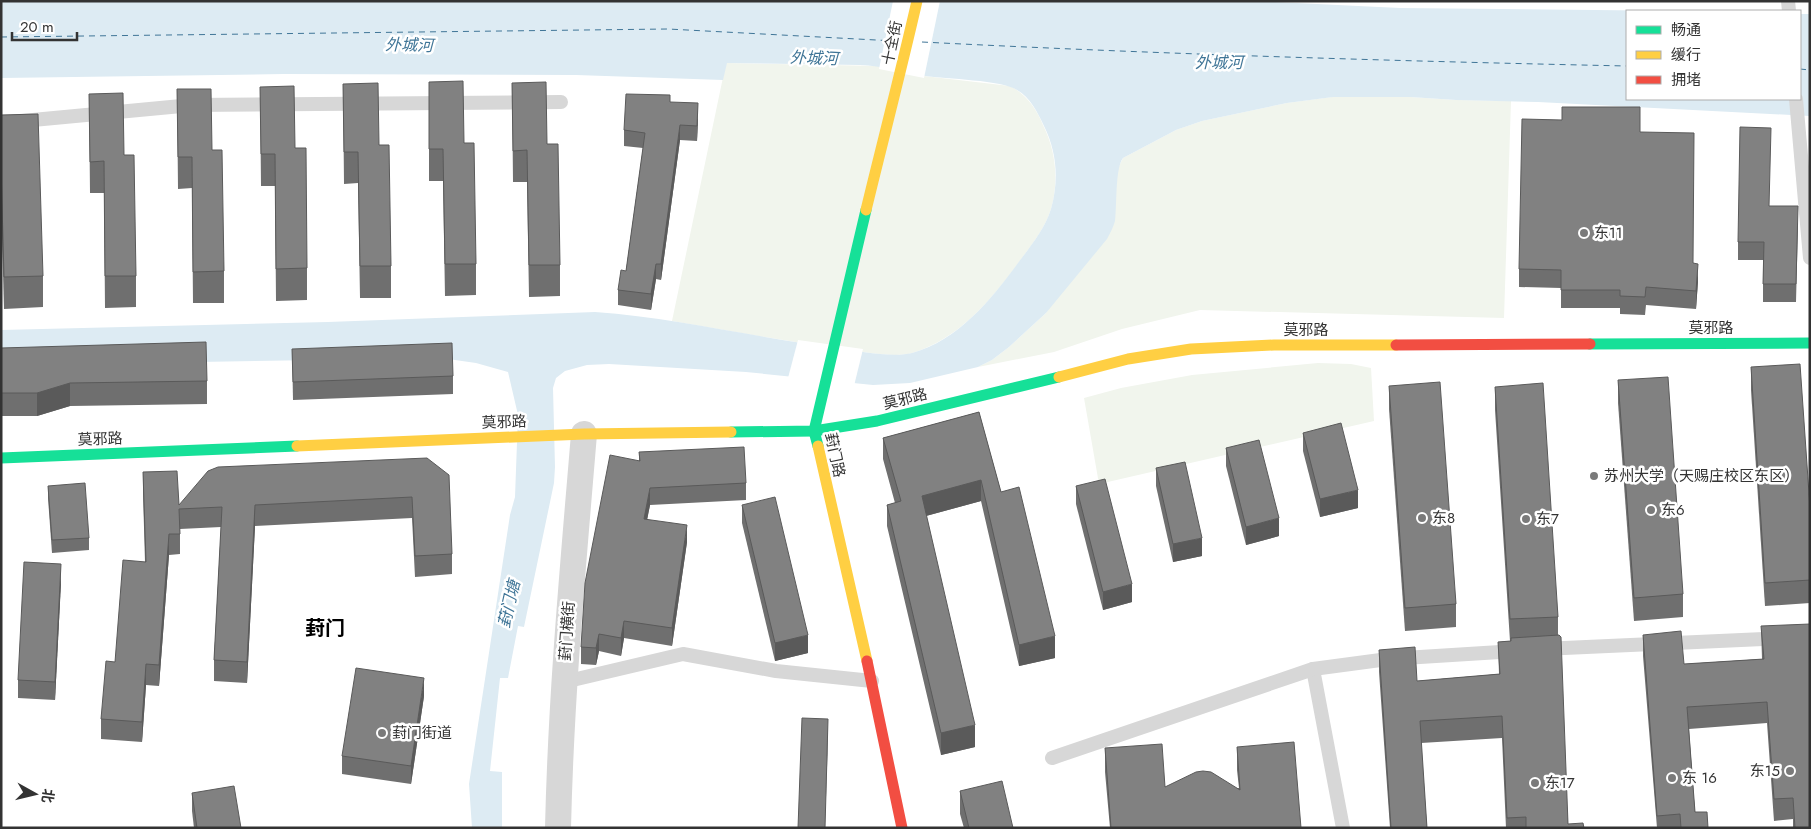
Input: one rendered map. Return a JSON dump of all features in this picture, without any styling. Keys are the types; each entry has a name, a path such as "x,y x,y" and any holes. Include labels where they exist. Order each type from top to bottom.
{"main road":[{"name":"十全街","path":"897,90 917,1"},
{"name":"葑门路","path":"897,90 886,126 814,431 872,682 902,828"},
{"name":"莫邪路","path":"1,458 575,434 814,431 877,422 1128,359 1191,349 1274,345 1810,343"}],"street":[{"name":"葑门横街","path":"558,828 560,740 575,434"}],"lane":[{"path":"1796,100 1810,258"},
{"path":"1,123 192,105 561,102"},
{"path":"1052,758 1313,669 1388,659 1489,652 1810,638"},
{"path":"564,682 684,654 776,671 872,682"},
{"path":"1313,669 1343,828"}],"shaded area":[{"path":"726,63 879,66 924,76 1010,86 1026,97 1034,107 1051,145 1055,166 1055,188 1051,209 1045,223 1011,273 975,315 946,338 912,353 889,355 848,350 672,321"},
{"path":"1332,97 1410,97 1511,101 1504,318 1200,310 1122,329 1054,352 978,367 992,360 1009,347 1046,313 1123,158 1176,130 1202,121 1287,103"},
{"path":"1318,363 1351,364 1371,368 1374,421 1099,484 1084,398 1121,388 1192,375"}],"water":[{"path":"1,1 1256,1 1400,8 1626,10 1626,100 1801,100 1801,14 1810,14 1810,116 1538,102 1410,97 1333,97 1287,103 1202,121 1176,130 1123,158 1117,178 1115,221 1107,239 1046,313 1009,347 992,360 978,367 910,383 873,385 746,372 609,364 587,365 565,371 556,378 553,388 554,483 524,627 518,626 508,678 500,678 490,771 502,772 502,828 472,828 469,784 510,515 515,497 518,415 508,372 476,363 441,358 81,364 1,369 1,330 328,322 595,312 687,323 865,352 895,355 912,353 929,347 945,338 974,315 999,288 1045,223 1054,198 1056,177 1054,156 1042,121 1030,101 1017,90 1000,84 925,76 860,65 727,63 723,80 576,75 284,74 1,78"}],"pier":[{"path":"893,1 940,1 924,78 879,69"},
{"path":"798,340 863,349 854,386 788,378"}],"building":[{"path":"463,81 464,143 474,143 476,264 445,264 443,149 429,149 429,82"},
{"path":"546,82 547,144 558,144 560,265 529,265 527,150 513,151 512,83"},
{"path":"378,83 379,145 389,145 391,266 360,266 358,152 344,152 343,84"},
{"path":"294,86 295,148 306,148 307,268 276,269 275,154 261,154 260,87"},
{"path":"177,89 211,89 212,150 222,150 224,271 193,272 192,157 178,157"},
{"path":"123,93 124,155 134,155 136,276 105,276 104,161 90,162 89,94"},
{"path":"626,94 670,95 670,102 698,103 697,126 680,125 661,264 656,264 651,294 618,290 621,270 626,271 645,133 624,130"},
{"path":"1562,107 1640,107 1640,132 1694,133 1693,263 1698,264 1696,291 1646,287 1645,297 1620,296 1620,290 1561,290 1561,270 1519,269 1522,119 1562,120"},
{"path":"38,114 43,276 4,277 1,115"},
{"path":"1740,127 1771,128 1769,206 1798,206 1796,284 1763,284 1764,242 1738,242"},
{"path":"206,342 207,381 70,383 37,393 1,393 1,348"},
{"path":"452,343 453,376 293,382 292,349"},
{"path":"1800,364 1810,508 1810,580 1765,583 1751,367"},
{"name":"东6","path":"1668,377 1683,594 1634,598 1618,380"},
{"name":"东8","path":"1440,382 1456,604 1405,608 1389,386"},
{"name":"东7","path":"1543,383 1558,617 1510,619 1495,387"},
{"path":"979,412 1001,492 1019,487 1055,636 1019,645 981,480 922,496 975,725 941,733 887,505 901,501 883,438"},
{"path":"1341,423 1358,490 1320,499 1303,433"},
{"path":"1259,440 1279,518 1246,527 1226,448"},
{"path":"744,447 746,483 650,488 644,519 687,525 672,628 624,621 621,638 599,634 596,648 581,647 585,583 610,455 640,461 639,452"},
{"path":"427,458 449,475 452,554 415,556 412,497 255,505 247,662 214,660 222,507 179,509 180,534 169,534 159,665 146,664 142,722 101,719 106,661 115,662 123,560 146,562 143,472 177,471 179,505 208,471 218,467"},
{"path":"1185,462 1202,538 1173,544 1156,468"},
{"path":"1105,479 1132,584 1103,592 1076,486"},
{"path":"85,483 89,538 52,540 48,486"},
{"path":"775,497 808,635 775,643 742,505"},
{"path":"24,562 61,564 55,682 18,680"},
{"path":"1810,624 1810,828 1795,828 1793,798 1774,799 1767,702 1687,707 1695,812 1707,812 1708,828 1681,828 1680,814 1657,816 1643,635 1681,631 1684,664 1764,659 1761,626"},
{"path":"1559,635 1561,637 1568,824 1583,823 1584,828 1526,828 1526,817 1507,818 1502,716 1420,721 1427,828 1391,828 1379,650 1415,647 1417,681 1500,674 1498,642 1511,641 1511,638"},
{"path":"356,668 424,678 411,766 342,756"},
{"path":"802,718 828,719 825,828 798,828"},
{"path":"1294,742 1301,828 1111,828 1105,748 1162,744 1165,787 1196,772 1203,771 1211,772 1240,790 1237,747"},
{"path":"1002,781 1013,828 969,828 960,791"},
{"path":"234,786 241,828 197,828 192,793"}],"ferry route":[{"path":"1,37 668,29 895,41"},
{"path":"922,42 1274,57 1626,66"},
{"path":"1801,69 1810,70"}],"traffic: fast":[{"path":"818,446 814,431 866,210"},
{"path":"1590,344 1810,343"},
{"path":"731,432 814,431 877,421 1059,377"},
{"path":"1,458 297,446"}],"traffic: slow":[{"path":"866,210 917,1"},
{"path":"1059,377 1128,359 1191,349 1274,345 1396,345"},
{"path":"297,446 584,434 731,432"},
{"path":"818,446 867,661"}],"traffic: jam":[{"path":"1396,345 1590,344"},
{"path":"867,661 902,828"}],"place":[{"name":"东11","path":"1584,233"},
{"name":"苏州大学（天赐庄校区东区）","path":"1594,476"},
{"name":"东6","path":"1651,510"},
{"name":"东8","path":"1422,518"},
{"name":"东7","path":"1526,519"},
{"name":"葑门街道","path":"382,733"},
{"name":"东15","path":"1790,771"},
{"name":"东 16","path":"1672,778"},
{"name":"东17","path":"1535,783"}],"district":[{"name":"葑门","path":"325,628"}],"water label":[{"name":"外城河","path":"409,45"},
{"name":"外城河","path":"814,58"},
{"name":"外城河","path":"1219,62"},
{"name":"葑门塘","path":"509,604"}]}
